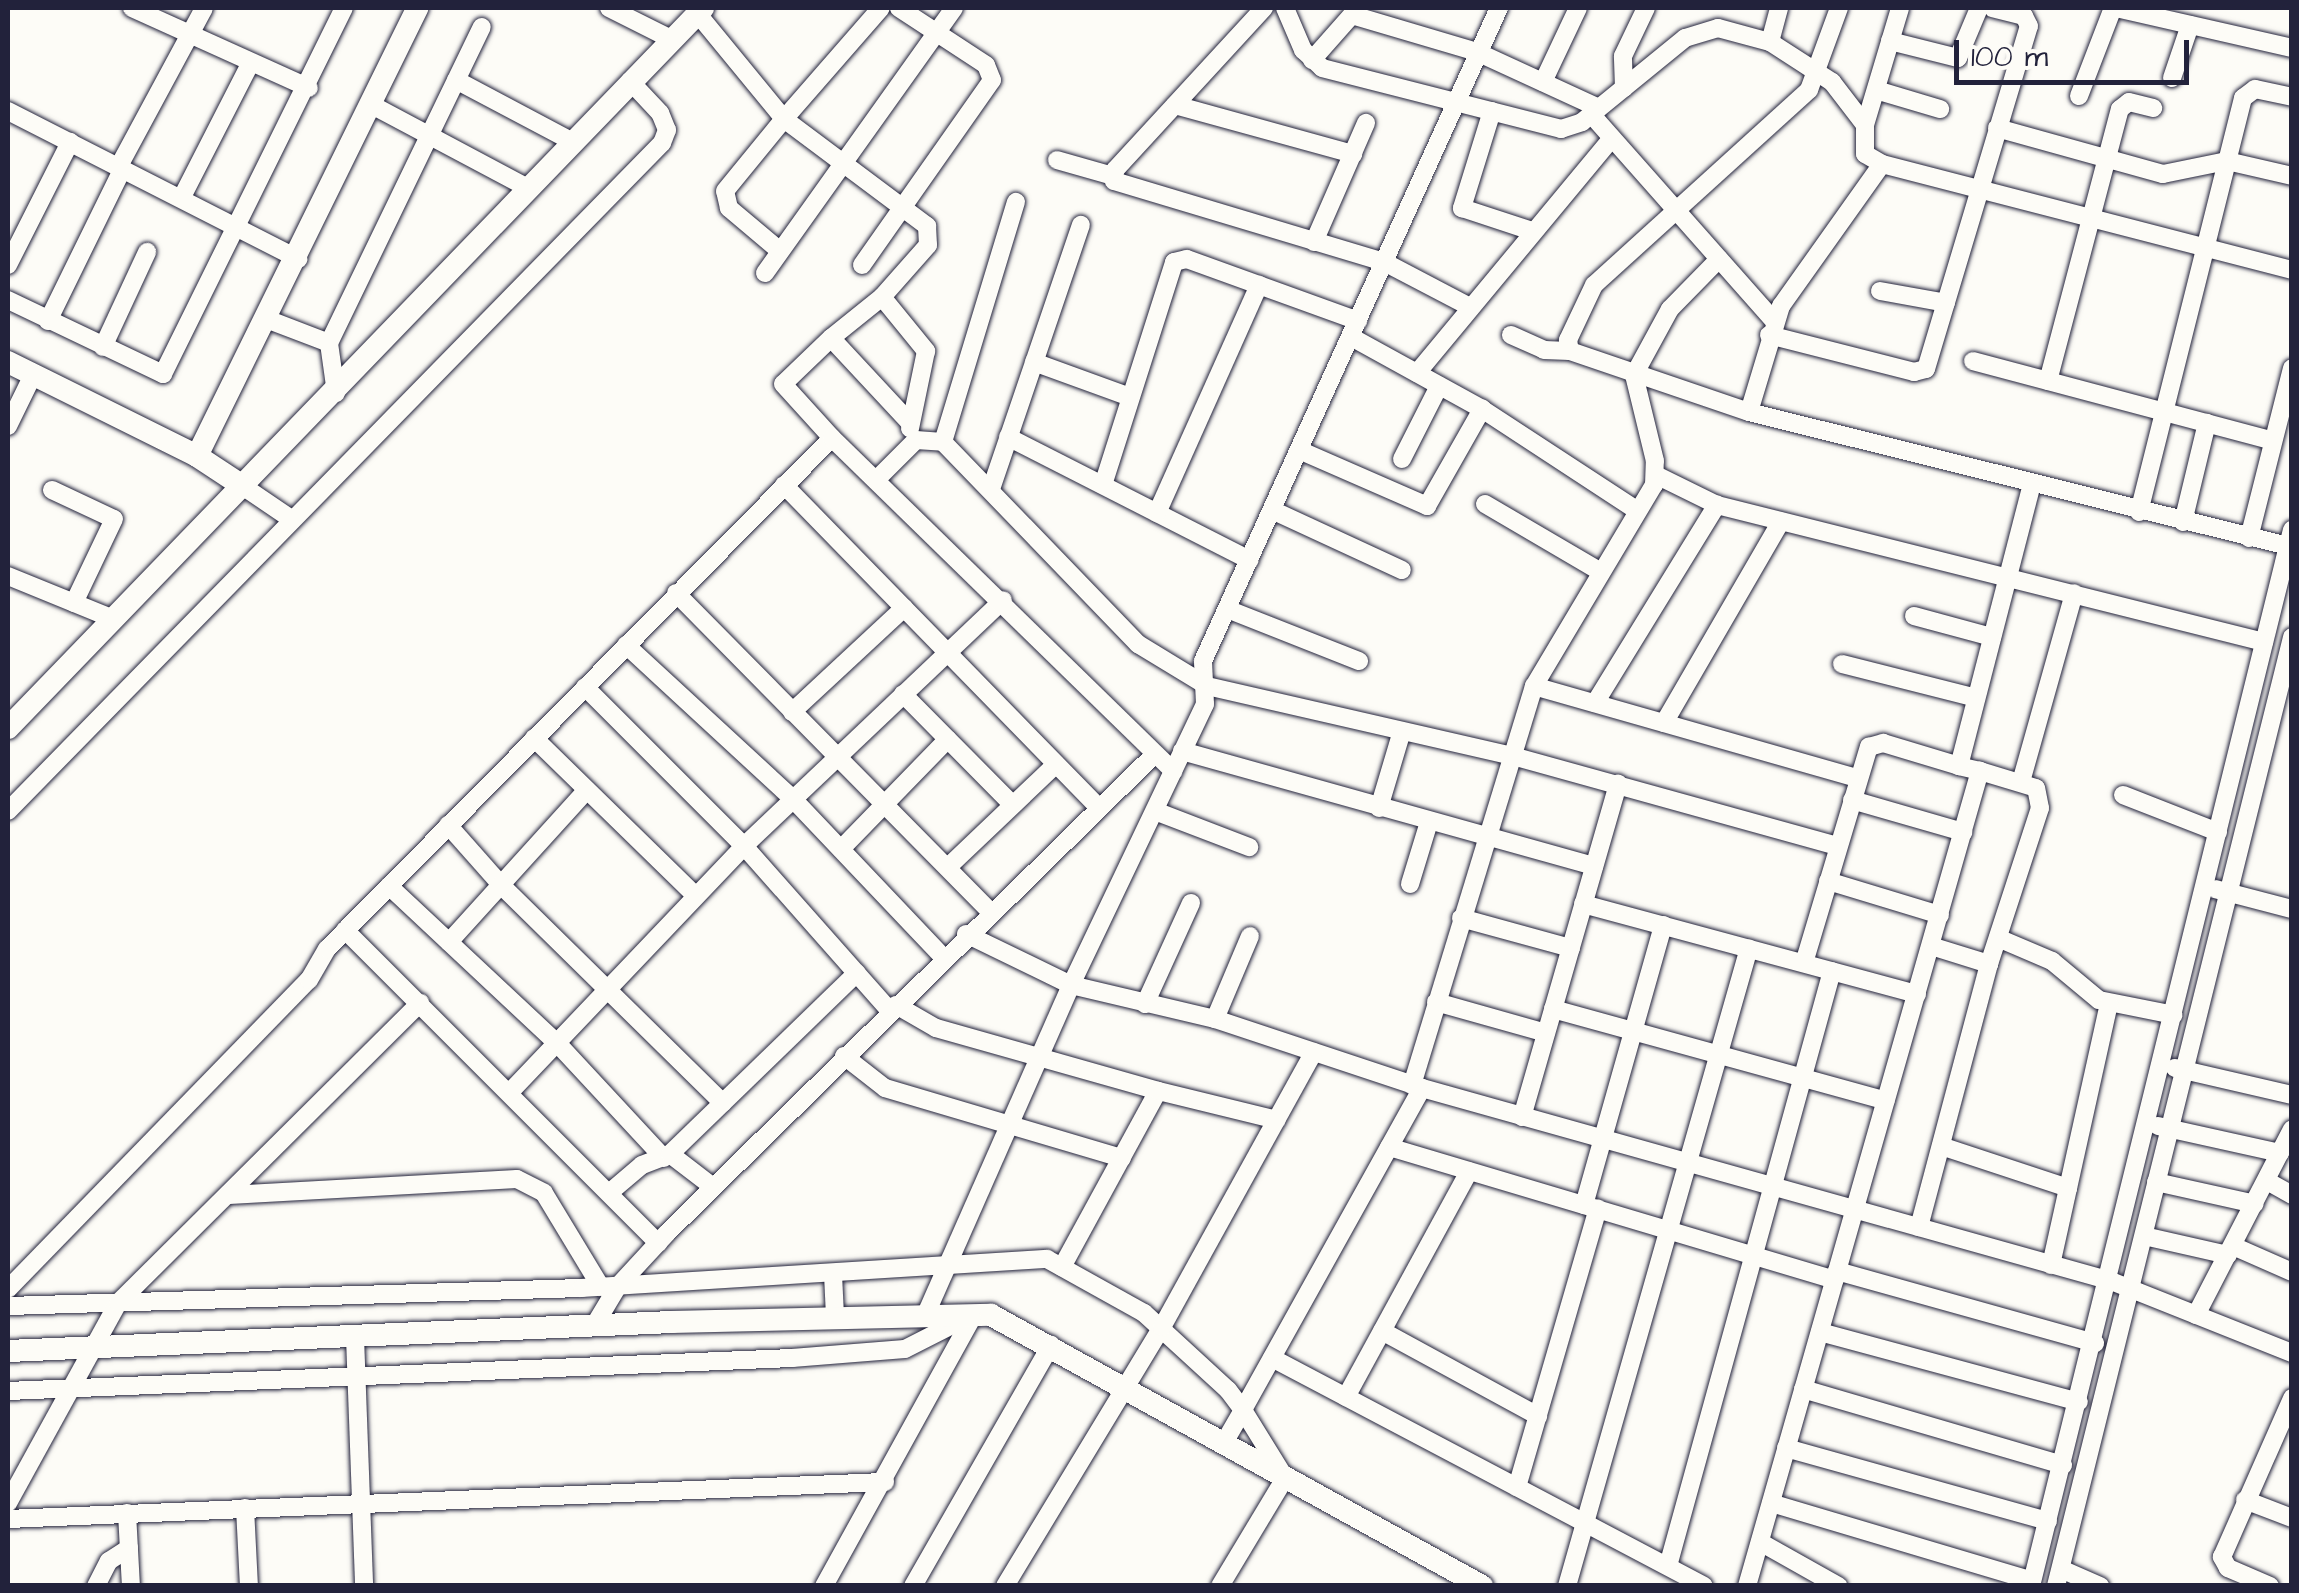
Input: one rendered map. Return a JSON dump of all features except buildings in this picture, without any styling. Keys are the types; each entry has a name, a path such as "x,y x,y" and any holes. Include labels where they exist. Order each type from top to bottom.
{"street":[{"path":"48,320 121,167 204,8"},
{"path":"8,300 163,374 236,224 309,88 344,8"},
{"path":"197,456 269,320 417,8"},
{"path":"609,8 671,40"},
{"path":"780,251 729,208 725,192 880,8"},
{"path":"862,265 992,80 986,65 899,8"},
{"path":"766,272 934,30 954,8"},
{"path":"1112,176 1264,8"},
{"path":"1285,8 1312,60 1336,74 1561,129 1595,111 1706,28 1770,42 1820,73 1865,125"},
{"path":"926,1314 1043,1056 1071,985 1173,772 1207,686 1200,670 1499,8"},
{"path":"1543,82 1578,8"},
{"path":"1624,88 1623,56 1646,8"},
{"path":"1770,42 1779,8"},
{"path":"1570,350 1568,340 1594,285 1674,208 1799,102 1820,73 1839,8"},
{"path":"1900,8 1865,125 1865,154 1882,164 2292,270"},
{"path":"1890,41 1958,58 1980,8"},
{"path":"1312,60 1355,11 1477,52 1543,82 1595,111 1612,138 1719,259 1771,328 1920,372 1946,303 2029,14 1993,8"},
{"path":"2079,96 2114,8 2292,48"},
{"path":"139,9 189,39 309,88"},
{"path":"12,716 244,488 526,187 702,9 784,119 902,209 931,237 882,297 830,338 783,384 832,438 1003,600 1173,772"},
{"path":"2172,78 2190,24"},
{"path":"336,393 329,343 482,27"},
{"path":"182,196 249,66"},
{"path":"456,80 572,141"},
{"path":"8,811 662,144 668,130 660,113 630,81"},
{"path":"1876,90 1940,109"},
{"path":"2139,512 2246,92 2292,97"},
{"path":"370,104 526,187"},
{"path":"2048,381 2123,104 2154,108"},
{"path":"1175,105 1353,154"},
{"path":"1492,111 1462,208 1532,231"},
{"path":"10,118 182,196 298,259"},
{"path":"1314,242 1366,124"},
{"path":"1997,128 2163,174 2227,161 2292,176"},
{"path":"1417,373 1612,138"},
{"path":"8,265 70,142"},
{"path":"1057,160 1112,176 1120,185 1384,262 1470,307"},
{"path":"1749,412 1771,328 1882,164"},
{"path":"943,442 1016,202"},
{"path":"991,489 1081,225"},
{"path":"103,347 146,252"},
{"path":"1103,485 1174,262 1187,259 1259,285 1354,329 1417,373 1482,409 1638,510"},
{"path":"1223,1444 1389,1147 1417,1087 1436,1002 1509,755 1534,686 1656,475 1634,375 1670,309 1719,259"},
{"path":"1157,513 1259,285"},
{"path":"1880,292 1946,303"},
{"path":"882,297 926,351 909,422"},
{"path":"269,320 329,343"},
{"path":"1511,335 1544,350 1570,350 1749,412 2030,487 2249,538 2290,541 2111,1281 2032,1583 1770,1504"},
{"path":"830,338 909,422 916,440"},
{"path":"1973,361 2273,441"},
{"path":"8,362 197,456 291,519"},
{"path":"1034,362 1130,397"},
{"path":"2249,538 2292,368"},
{"path":"8,426 32,375"},
{"path":"1402,459 1439,386"},
{"path":"1299,450 1427,506 1482,409"},
{"path":"2183,522 2207,423"},
{"path":"1008,437 1249,560"},
{"path":"8,1289 308,980 345,930 832,438"},
{"path":"877,479 916,440 943,442 1138,644 1207,686 1509,755 1838,846"},
{"path":"1656,475 1717,505 2264,642"},
{"path":"784,485 1096,806"},
{"path":"1959,766 2030,487"},
{"path":"52,490 114,519 74,603"},
{"path":"1485,504 1601,572"},
{"path":"1595,703 1717,505"},
{"path":"1272,510 1402,570"},
{"path":"1664,723 1780,520"},
{"path":"8,576 111,618"},
{"path":"676,593 990,911"},
{"path":"2021,782 2074,593"},
{"path":"510,1092 744,846 1003,600"},
{"path":"792,712 904,608"},
{"path":"1227,609 1359,661"},
{"path":"1914,616 1992,637"},
{"path":"2270,617 2292,623"},
{"path":"2100,1586 2059,1578 2292,636"},
{"path":"626,644 793,799 943,957"},
{"path":"1842,664 1976,698"},
{"path":"1534,686 1858,778"},
{"path":"585,687 744,846 893,1008 936,1028 1277,1120"},
{"path":"903,694 1013,805"},
{"path":"1380,808 1402,731"},
{"path":"534,738 696,896"},
{"path":"841,849 948,739"},
{"path":"1804,963 1858,778 1875,743 2036,788 2040,808 1989,964 1919,1227"},
{"path":"2238,748 2261,754"},
{"path":"1182,751 1594,866"},
{"path":"594,1326 609,1287 658,1243 1096,806 1154,755"},
{"path":"948,868 1056,764"},
{"path":"1747,1586 1980,771"},
{"path":"1522,1117 1618,784"},
{"path":"448,942 587,790"},
{"path":"2123,795 2220,823 2244,821"},
{"path":"1852,800 1963,832"},
{"path":"1155,812 1249,847"},
{"path":"1410,884 1430,822"},
{"path":"448,825 501,885 723,1103"},
{"path":"1828,881 1940,915"},
{"path":"388,886 556,1044 667,1156 713,1187"},
{"path":"2205,887 2292,910"},
{"path":"1145,1004 1192,903"},
{"path":"1583,904 1917,994"},
{"path":"1461,918 1570,948"},
{"path":"1517,1487 1591,1207 1603,1140 1664,926"},
{"path":"345,930 658,1243"},
{"path":"966,934 1071,985 1215,1019 1417,1087 2111,1281 2292,1353"},
{"path":"1215,1019 1250,936"},
{"path":"1998,938 2052,961 2108,1003 2174,1015"},
{"path":"1931,946 1989,964"},
{"path":"1567,1586 1749,948"},
{"path":"1668,1566 1832,971"},
{"path":"609,1193 642,1165 667,1156 857,973"},
{"path":"1436,1002 1546,1034"},
{"path":"8,1503 118,1302 420,1003"},
{"path":"2051,1264 2108,1003"},
{"path":"1553,1009 1886,1101"},
{"path":"1005,1586 1162,1327 1314,1052"},
{"path":"844,1056 885,1088 1122,1158"},
{"path":"2162,1065 2292,1096"},
{"path":"1062,1268 1158,1090"},
{"path":"2148,1124 2280,1154"},
{"path":"2196,1315 2292,1129"},
{"path":"1940,1146 2068,1188"},
{"path":"1389,1147 1754,1256 2094,1343"},
{"path":"1346,1397 1469,1171"},
{"path":"228,1195 517,1178 544,1194 609,1287"},
{"path":"2267,1180 2292,1196"},
{"path":"2156,1182 2255,1204"},
{"path":"2144,1236 2230,1250 2292,1272"},
{"path":"8,1306 609,1287 1022,1258 1062,1268 1162,1327 1242,1410 1285,1478"},
{"path":"833,1274 835,1316"},
{"path":"8,1391 905,1349 947,1333 974,1314"},
{"path":"824,1586 885,1482 974,1314"},
{"path":"8,1351 835,1316 974,1314 1020,1327 1122,1388 1482,1586"},
{"path":"1382,1331 1538,1416"},
{"path":"1820,1332 2079,1402"},
{"path":"355,1337 364,1586"},
{"path":"913,1586 1051,1345"},
{"path":"1272,1358 1704,1586"},
{"path":"1803,1390 2063,1465"},
{"path":"2270,1586 2223,1562 2245,1500 2284,1436 2292,1398"},
{"path":"1786,1448 2048,1521"},
{"path":"1220,1586 1285,1478"},
{"path":"8,1518 885,1482"},
{"path":"2245,1500 2292,1518"},
{"path":"246,1508 248,1586"},
{"path":"127,1512 131,1586"},
{"path":"1760,1542 1838,1586"},
{"path":"96,1586 109,1560 129,1548"}]}
